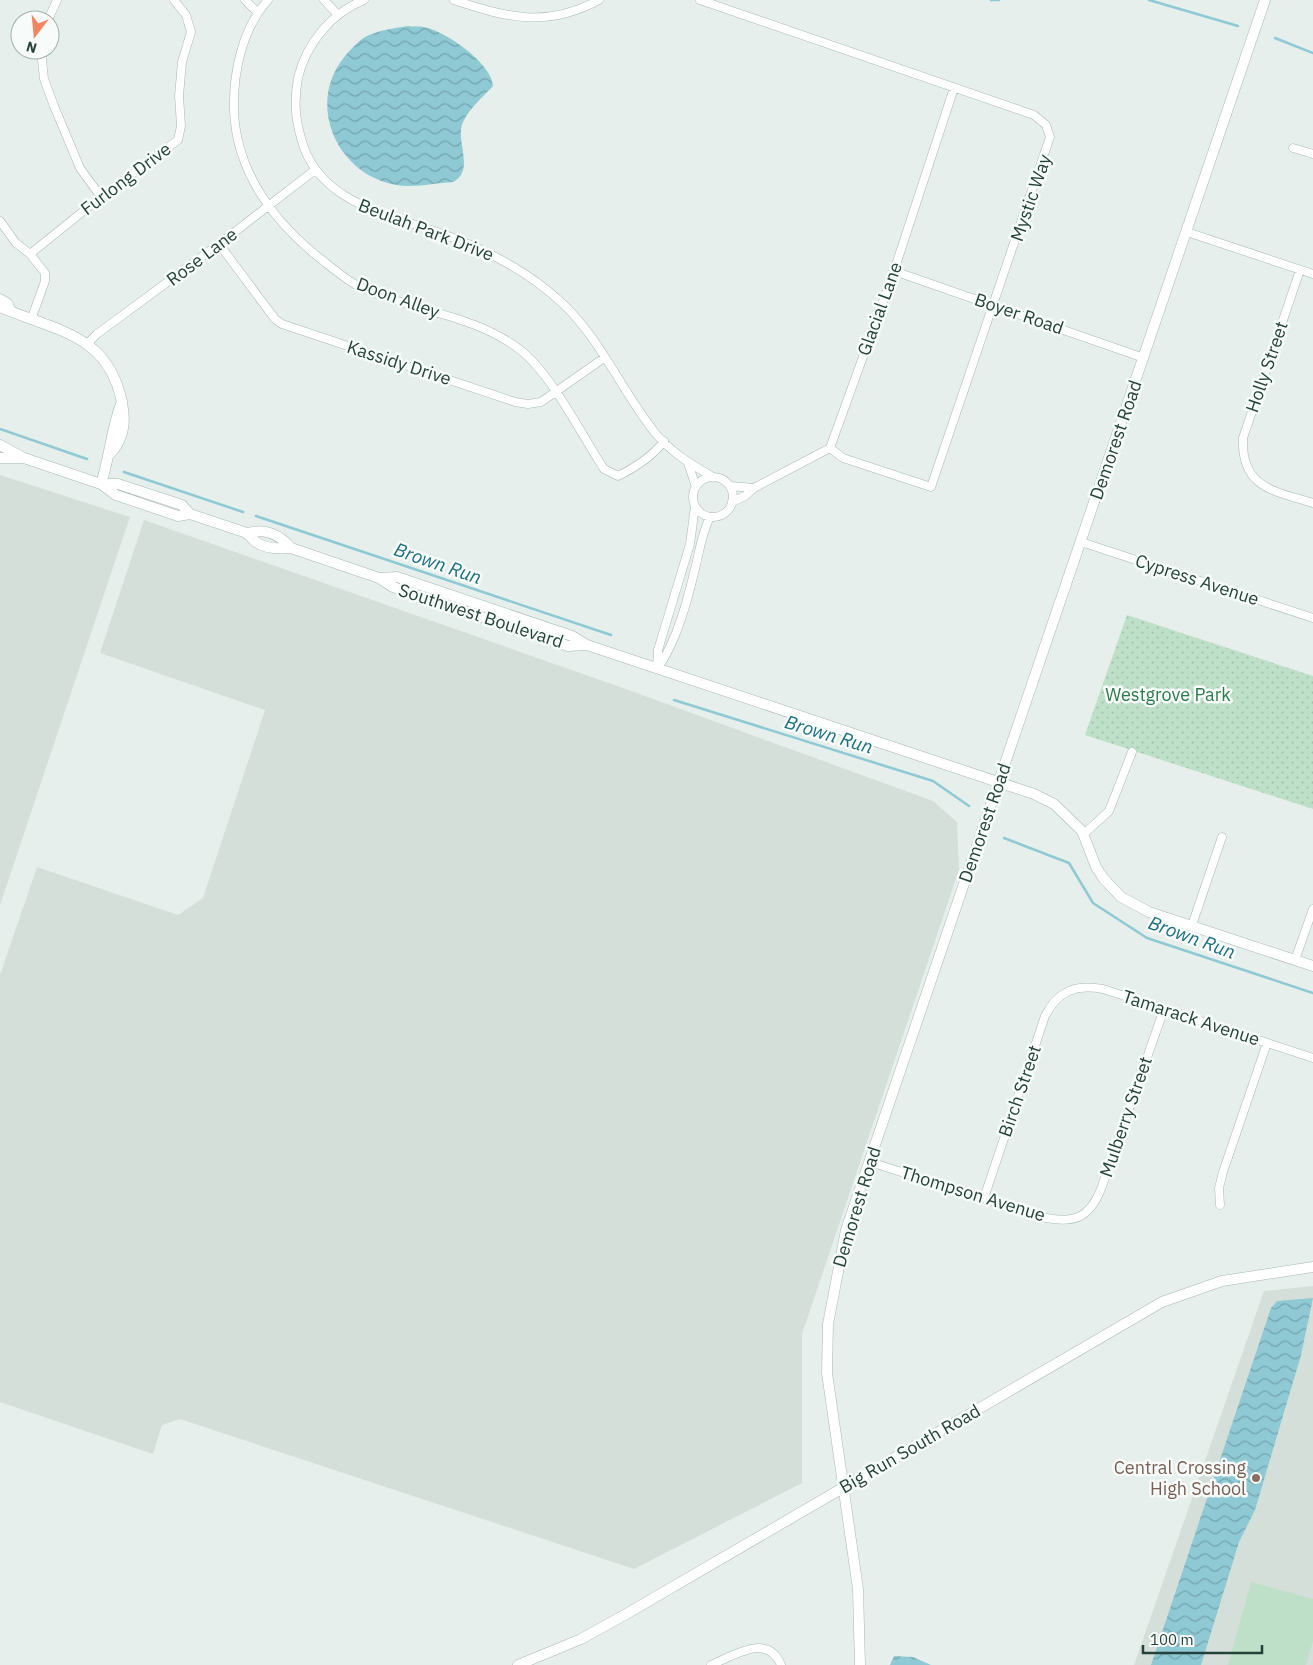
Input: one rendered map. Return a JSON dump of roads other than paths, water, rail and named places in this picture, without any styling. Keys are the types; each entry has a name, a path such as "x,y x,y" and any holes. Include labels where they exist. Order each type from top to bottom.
{"street":[{"name":"Furlong Drive","path":"30,254 101,197 178,140 181,126 179,96 182,62 191,32 186,15 174,0"},
{"path":"245,0 258,13"},
{"name":"Doon Alley","path":"268,0 258,13 237,66 234,94 235,124 247,170 268,206 300,244 346,279 361,287 496,335 519,349 535,364 604,469 611,474 618,476 625,472 657,450 664,441"},
{"path":"324,0 338,15"},
{"name":"Beulah Park Drive","path":"364,0 338,15 316,40 305,58 296,90 294,108 304,153 315,170 330,186 354,202 371,210 450,236 503,259 561,303 589,333 604,358 657,434 688,463 713,477"},
{"path":"454,0 509,16 540,18 566,15 598,0"},
{"name":"Mystic Way","path":"700,0 1034,114 1046,125 1050,137 931,487 843,458 830,448"},
{"name":"Demorest Road","path":"860,1665 858,1590 827,1373 828,1324 836,1272 846,1230 1082,542 1265,0"},
{"path":"42,60 44,79 80,168 101,197"},
{"name":"Glacial Lane","path":"830,448 894,271 954,88"},
{"path":"1293,148 1313,154"},
{"name":"Rose Lane","path":"88,343 97,334 315,170"},
{"path":"0,221 16,243 30,254 41,267 45,281 31,320"},
{"path":"1187,232 1313,274"},
{"name":"Kassidy Drive","path":"219,244 275,319 282,324 515,402 528,404 540,402 604,358"},
{"name":"Holly Street","path":"1300,270 1243,438 1242,453 1245,466 1257,481 1273,491 1313,504"},
{"name":"Boyer Road","path":"894,271 1144,358"},
{"path":"0,299 7,304 12,312"},
{"path":"0,307 88,343 108,364 118,383 122,401 110,442 111,453 101,484"},
{"name":"Southwest Boulevard","path":"0,445 24,458 101,484 116,496 178,516 190,514 249,533 256,542 279,550 291,548 379,578 392,587 568,646 586,646 1034,794 1054,804 1069,816 1084,834 1096,867 1104,879 1121,897 1149,912 1313,966"},
{"path":"695,506 704,515 710,517 723,515 732,502 745,496 754,488 830,448"},
{"name":"Southwest Boulevard","path":"0,458 24,458"},
{"name":"Beulah Park Drive","path":"688,463 696,487"},
{"path":"657,669 658,650 690,544 696,487 706,478 713,477 725,481 730,486 732,492 732,502"},
{"path":"730,486 754,488"},
{"path":"657,669 669,653 695,567 702,533 710,517"},
{"name":"Cypress Avenue","path":"1082,542 1313,618"},
{"path":"1084,834 1109,811 1132,752"},
{"path":"1192,925 1222,837"},
{"path":"1295,960 1313,909"},
{"name":"Tamarack Avenue","path":"1067,990 1084,987 1102,989 1313,1058"},
{"name":"Birch Street","path":"984,1198 1045,1016 1056,999 1067,990"},
{"name":"Mulberry Street","path":"1077,1218 1093,1206 1102,1189 1164,1009"},
{"path":"1220,1205 1219,1188 1223,1172 1267,1043"},
{"name":"Thompson Avenue","path":"870,1162 1060,1221 1077,1218"},
{"name":"Big Run South Road","path":"518,1665 608,1625 1162,1302 1222,1281 1313,1267"},
{"path":"711,1665 756,1647 772,1652 780,1665"}],"water":[{"path":"408,26 433,30 455,41 476,58 491,77 493,86 474,106 463,123 461,136 464,166 459,178 453,182 403,186 375,179 358,167 343,152 333,135 328,115 328,95 333,75 345,56 358,42 367,36"},
{"path":"1313,1298 1301,1355 1255,1510 1239,1542 1201,1665 1151,1665 1271,1308 1277,1301"},
{"path":"894,1656 913,1657 931,1665 890,1665"}],"waterway":[{"path":"991,0 999,0"},
{"path":"1149,0 1238,26"},
{"path":"1275,38 1313,53"},
{"name":"Brown Run","path":"0,429 87,459"},
{"name":"Brown Run","path":"124,472 243,512"},
{"name":"Brown Run","path":"256,516 611,635"},
{"name":"Brown Run","path":"674,700 933,781 969,806"},
{"name":"Brown Run","path":"1004,838 1069,863 1093,903 1147,938 1313,993"}],"place":[{"name":"Central Crossing High School","path":"1256,1478"}],"park label":[{"name":"Westgrove Park","path":"1168,695"}]}
